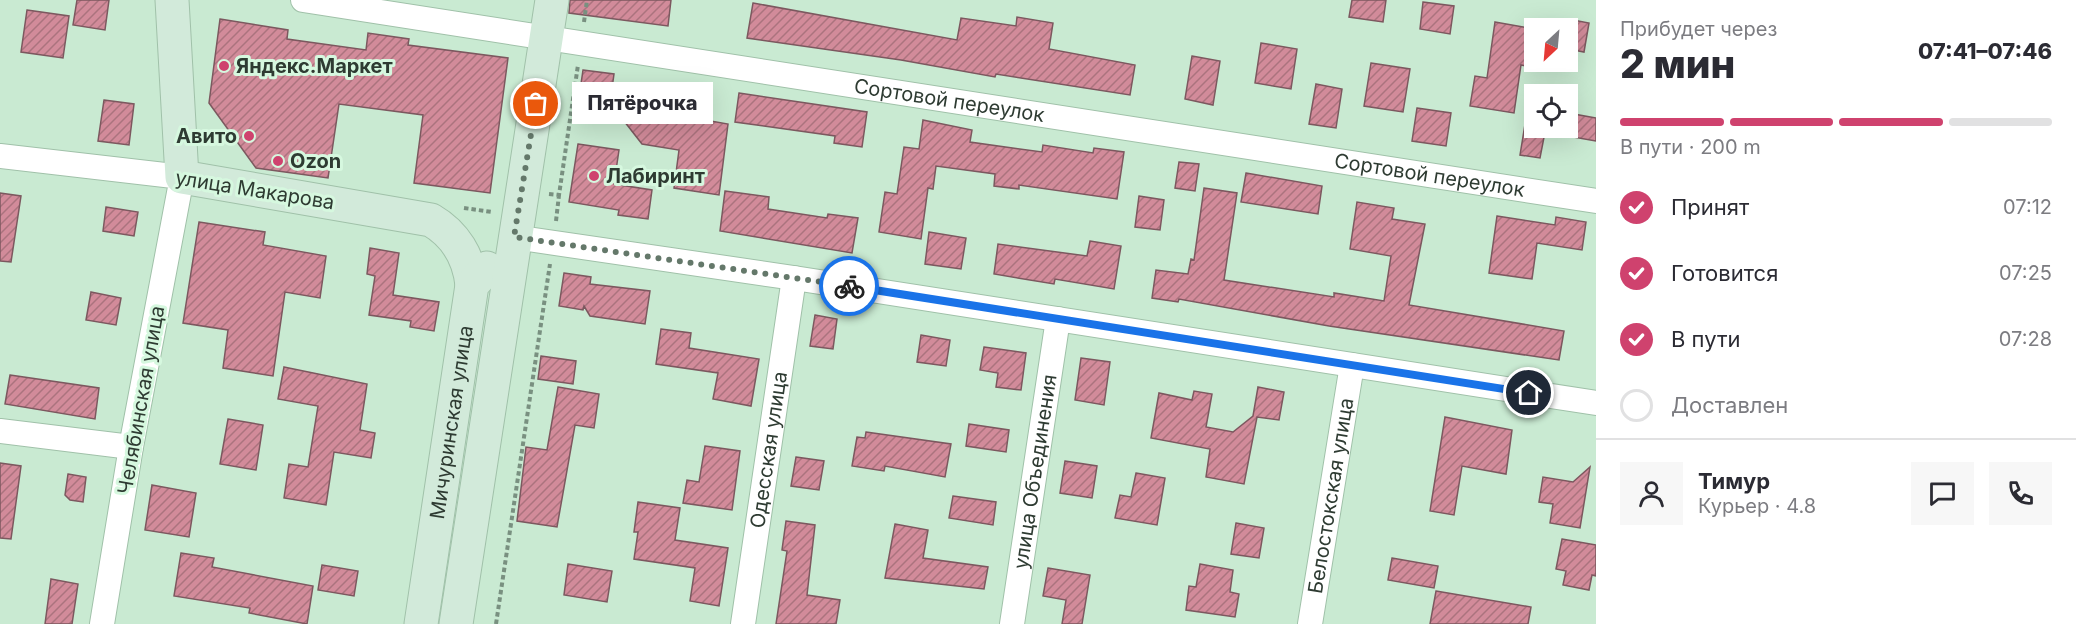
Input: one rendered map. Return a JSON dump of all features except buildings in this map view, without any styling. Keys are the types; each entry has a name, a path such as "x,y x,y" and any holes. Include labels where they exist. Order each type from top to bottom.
{"main road":[{"path":"172,0 182,177"},
{"name":"Мичуринская улица","path":"456,624 552,0"},
{"name":"улица Макарова","path":"182,177 431,220 459,246 470,267 472,285"},
{"path":"472,285 514,237"},
{"name":"Мичуринская улица","path":"421,624 472,285"}],"street":[{"name":"Сортовой переулок","path":"303,0 1596,201"},
{"name":"улица Макарова","path":"0,156 182,177"},
{"name":"Челябинская улица","path":"102,624 131,447 182,177"},
{"path":"514,237 794,278 1596,403"},
{"name":"Одесская улица","path":"743,624 794,278"},
{"name":"улица Объединения","path":"1012,624 1058,319"},
{"name":"Белостокская улица","path":"1310,624 1352,365"},
{"path":"0,431 131,447"}],"path":[{"path":"496,624 554,242 559,195"}],"way so far":[{"path":"536,104 514,237 849,286"}],"place":[{"name":"Яндекс.Маркет","path":"224,66"},
{"name":"Пятёрочка","path":"536,104"},
{"name":"Авито","path":"249,136"},
{"name":"Ozon","path":"278,161"},
{"name":"Лабиринт","path":"594,176"}],"route":[{"path":"849,286 1529,393"}]}
